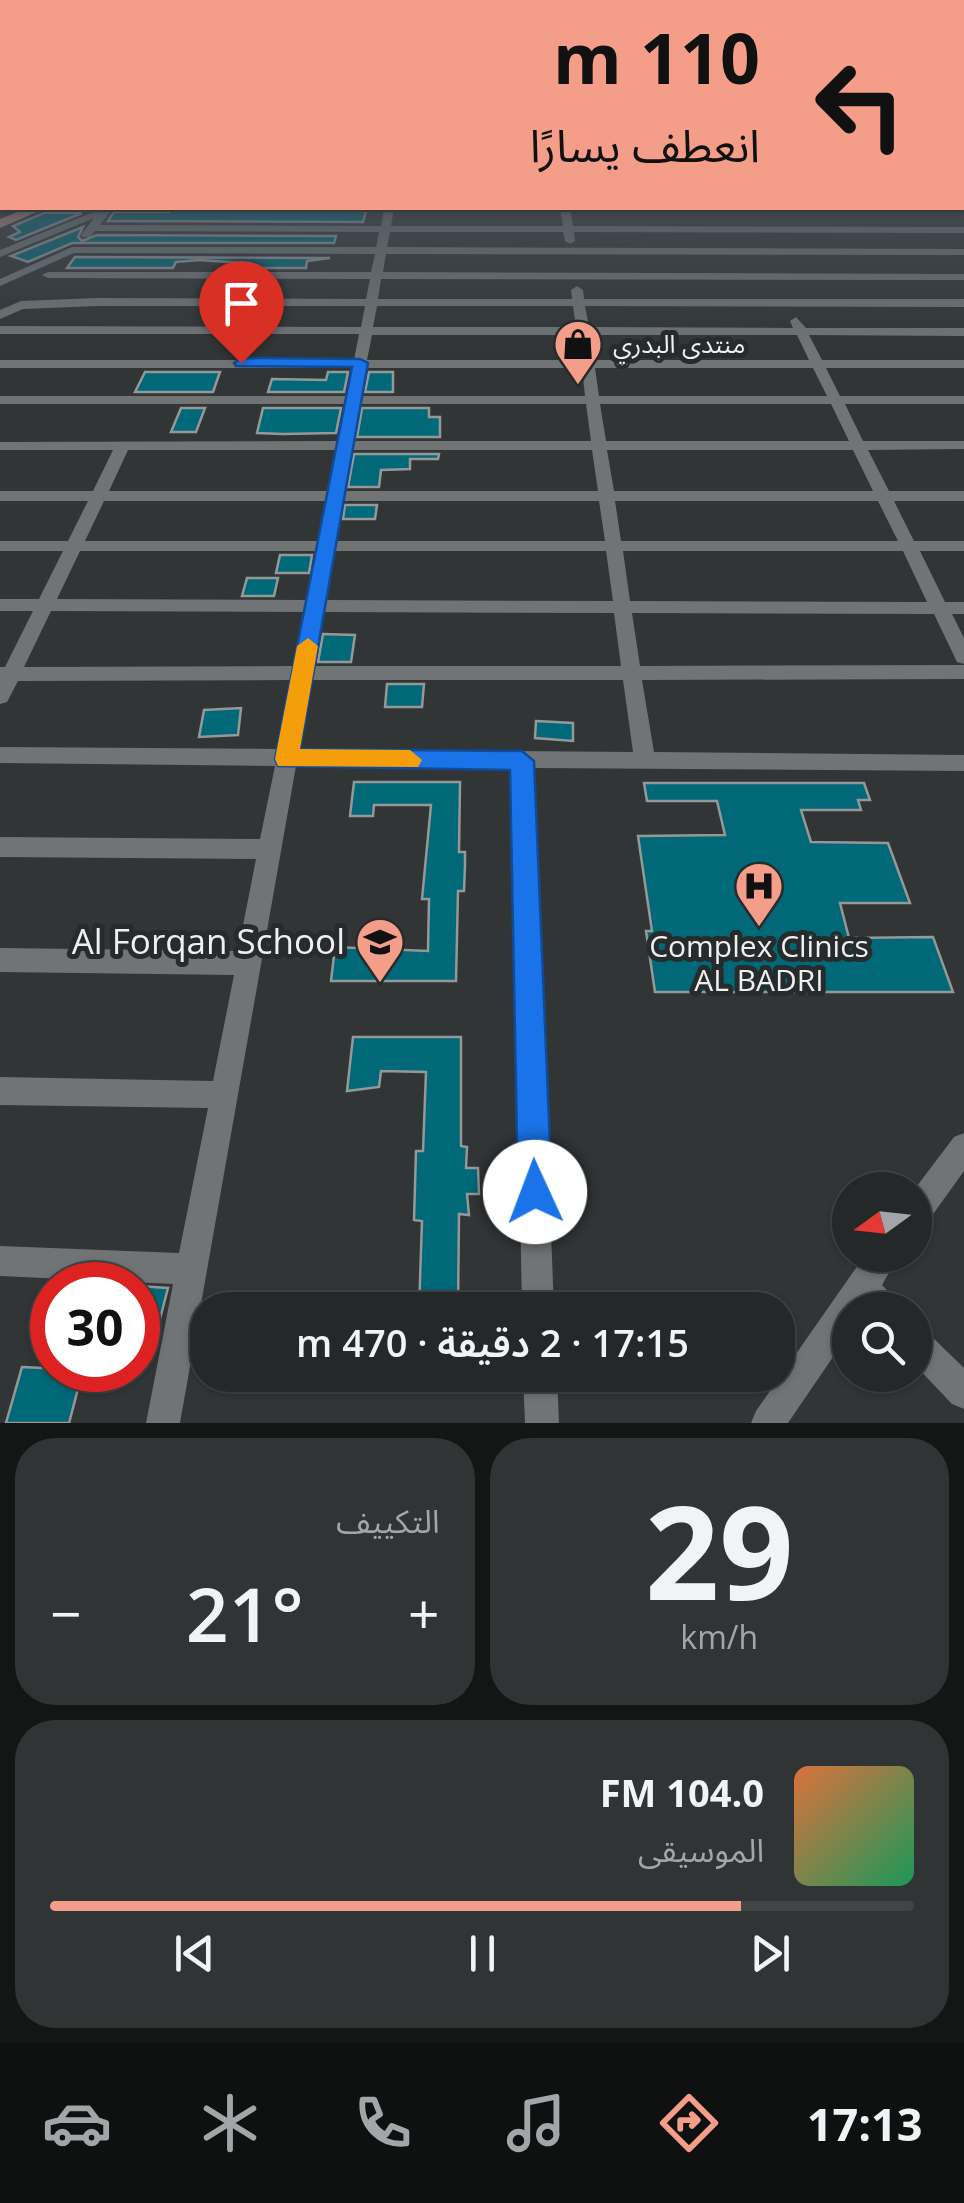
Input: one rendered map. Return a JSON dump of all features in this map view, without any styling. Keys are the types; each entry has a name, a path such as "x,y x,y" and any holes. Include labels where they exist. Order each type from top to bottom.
{"street":[{"path":"0,254 84,218"},
{"path":"0,329 100,218"},
{"path":"566,218 644,758"},
{"path":"744,218 964,657"},
{"path":"94,228 964,230"},
{"path":"163,1423 385,229"},
{"path":"0,284 70,251 385,229 572,251 964,252"},
{"path":"48,275 964,276"},
{"path":"0,315 21,305 964,303"},
{"path":"0,329 964,332"},
{"path":"0,364 964,364"},
{"path":"0,400 964,400"},
{"path":"0,446 964,446"},
{"path":"0,697 6,674 45,605 123,446"},
{"path":"0,496 964,496"},
{"path":"0,546 964,546"},
{"path":"0,605 964,608"},
{"path":"6,674 964,672"},
{"path":"0,755 964,763"},
{"path":"522,761 537,1292"},
{"path":"0,848 270,849"},
{"path":"0,960 249,963"},
{"path":"0,1092 224,1094"},
{"path":"932,1190 964,1147"},
{"path":"0,1262 192,1269"},
{"path":"768,1423 832,1346"},
{"path":"932,1359 964,1392"},
{"path":"541,1392 542,1423"}],"building":[{"path":"31,218 69,218 16,240 9,237 20,232 13,226"},
{"path":"110,218 364,218 363,222 108,221"},
{"path":"83,227 78,237 82,241 97,235 336,236 334,243 72,243 28,262 11,256"},
{"path":"75,257 330,258 307,261 306,268 240,268 242,263 199,260 176,262 173,268 67,268"},
{"path":"145,372 220,372 213,392 135,392"},
{"path":"328,372 348,372 344,392 268,392 272,379 326,380"},
{"path":"369,372 393,372 393,392 365,392"},
{"path":"181,408 205,408 196,432 171,432"},
{"path":"263,408 341,408 336,433 283,434 257,433"},
{"path":"362,408 429,408 429,417 440,417 440,437 357,437"},
{"path":"354,454 439,454 438,459 410,459 410,469 381,470 379,487 348,487"},
{"path":"345,505 377,505 375,519 343,519"},
{"path":"280,555 312,555 309,573 276,573"},
{"path":"247,578 278,578 274,596 242,596"},
{"path":"323,634 355,635 351,662 318,662"},
{"path":"387,684 424,684 422,707 385,707"},
{"path":"241,708 238,735 199,737 204,710"},
{"path":"536,721 573,723 573,741 535,738"},
{"path":"354,782 460,782 459,852 465,852 465,865 464,891 458,891 456,981 331,981 335,947 428,951 429,899 422,899 431,805 374,805 373,816 350,816"},
{"path":"644,783 864,783 870,800 858,800 861,810 801,810 811,842 888,843 910,903 840,903 849,938 933,937 953,992 655,992 646,931 652,931 638,836 725,835 717,801 647,801"},
{"path":"353,1037 461,1037 461,1146 467,1147 466,1168 478,1168 479,1194 467,1194 469,1215 459,1214 458,1292 420,1292 422,1221 414,1220 416,1151 423,1151 426,1072 381,1071 379,1087 347,1091"},
{"path":"160,1287 168,1288 160,1319"},
{"path":"22,1367 30,1367 30,1392 77,1392 69,1423 6,1423"}],"slow traffic":[{"path":"308,646 287,759 410,760"}],"place":[{"name":"منتدى البدري","path":"578,386"},
{"name":"Complex Clinics AL BADRI","path":"759,928"},
{"name":"Al Forqan School","path":"380,984"}],"route":[{"path":"241,363 360,363 287,759 522,761 535,1192"}]}
